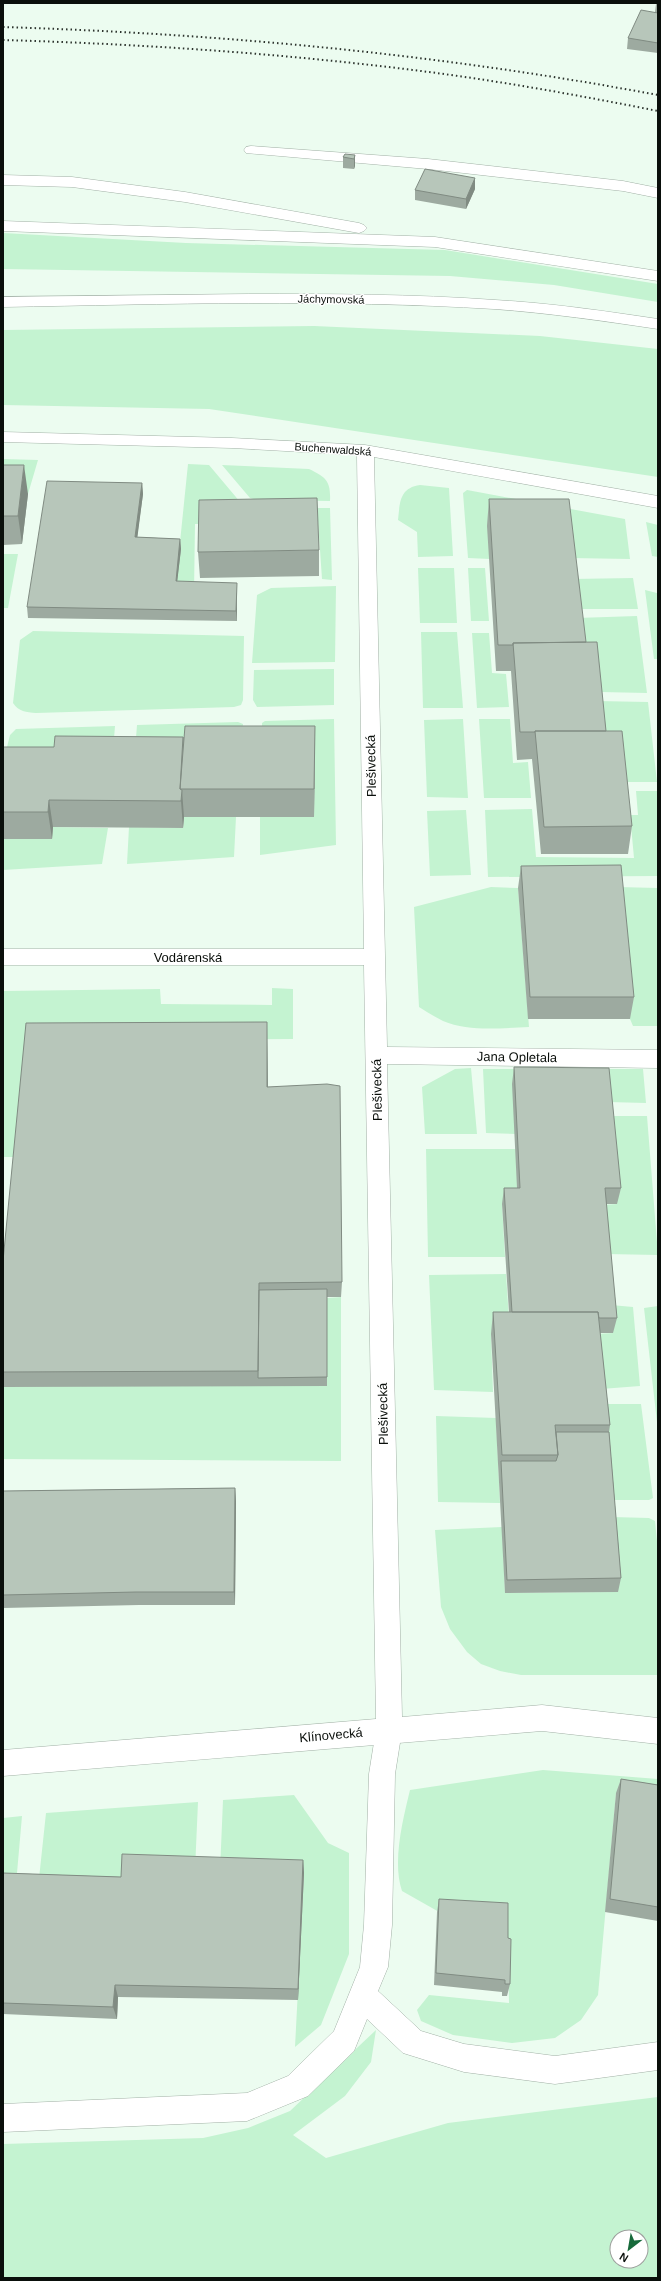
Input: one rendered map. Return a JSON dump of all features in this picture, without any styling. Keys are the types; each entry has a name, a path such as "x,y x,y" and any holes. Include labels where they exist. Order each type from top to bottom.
{"street":[{"path":"251,150 428,164 623,186 658,194"},
{"path":"3,180 72,182 184,197 435,242 658,276"},
{"path":"3,226 435,242"},
{"name":"Jáchymovská","path":"3,302 339,298 492,305 622,318 658,324"},
{"name":"Buchenwaldská","path":"3,437 232,443 365,450 658,502"},
{"name":"Plešivecká","path":"3,2118 247,2107 298,2086 344,2042 374,1968 378,1925 382,1774 389,1730 365,450"},
{"name":"Vodárenská","path":"3,957 374,957"},
{"name":"Jana Opletala","path":"377,1055 658,1059"},
{"name":"Klínovecká","path":"3,1763 542,1718 658,1731"},
{"path":"362,1995 413,2044 464,2058 555,2070 658,2056"}],"green space":[{"path":"3,233 186,243 445,250 658,284 658,302 554,285 450,276 3,269"},
{"path":"314,326 540,336 658,349 658,477 209,409 3,405 3,330"},
{"path":"3,459 38,460 28,494 3,494"},
{"path":"188,464 209,465 246,509 247,523 195,524 194,592 175,591"},
{"path":"222,465 309,469 326,480 330,489 330,501 257,500 250,498"},
{"path":"420,485 449,488 453,556 418,557 417,532 398,520 400,502 404,493 408,489"},
{"path":"467,490 625,519 630,559 570,558 488,526 490,559 468,558 463,493"},
{"path":"267,508 330,508 332,580 322,579 318,521 266,522"},
{"path":"646,522 658,525 658,557 652,556"},
{"path":"3,554 18,554 8,608 3,608"},
{"path":"418,568 454,568 457,623 420,623"},
{"path":"468,568 485,568 489,621 471,621"},
{"path":"633,578 638,609 576,609 572,579"},
{"path":"336,586 335,662 252,663 257,595 271,588"},
{"path":"645,590 657,593 658,591 658,659 654,659"},
{"path":"637,616 647,693 601,692 583,668 577,618"},
{"path":"33,631 244,636 243,700 241,705 234,707 36,713 23,711 13,703 20,640"},
{"path":"421,632 457,632 463,708 423,708"},
{"path":"472,633 489,633 492,673 506,674 509,707 477,708"},
{"path":"334,669 334,705 257,707 253,700 254,670"},
{"path":"597,701 648,702 657,782 620,782 602,759"},
{"path":"334,719 336,845 260,855 260,817 314,817 315,754 262,754 262,723 265,721"},
{"path":"463,719 468,798 427,797 424,720"},
{"path":"479,719 510,719 513,763 528,762 531,798 484,798"},
{"path":"238,722 243,724 240,754 134,764 137,725"},
{"path":"115,726 112,764 6,751 10,735 16,729"},
{"path":"636,791 658,791 658,876 488,877 485,810 532,809 536,857 634,858 630,815 638,815"},
{"path":"466,810 471,875 430,876 427,811"},
{"path":"184,817 236,817 234,857 127,864 129,827 183,828"},
{"path":"53,827 108,828 102,864 3,870 3,839 51,839"},
{"path":"491,887 518,888 529,1027 463,1027 443,1021 419,1007 414,907"},
{"path":"617,887 658,888 658,1026 633,1026 630,1019"},
{"path":"272,988 293,989 293,1039 30,1040 18,1157 3,1157 3,991 160,989 161,1004 272,1005"},
{"path":"471,1068 477,1134 425,1134 422,1087 455,1069"},
{"path":"483,1069 643,1069 646,1103 608,1102 516,1134 486,1133"},
{"path":"610,1116 647,1116 658,1255 606,1254 602,1205 617,1204"},
{"path":"426,1149 516,1149 518,1204 502,1204 505,1257 428,1257"},
{"path":"506,1274 510,1334 491,1334 493,1392 434,1390 429,1275"},
{"path":"341,1297 341,1461 3,1459 3,1387 327,1298"},
{"path":"611,1305 633,1307 640,1386 601,1389 594,1334 613,1333"},
{"path":"658,1306 658,1431 644,1308"},
{"path":"601,1404 641,1404 653,1498 649,1500 610,1500"},
{"path":"436,1416 496,1418 500,1503 438,1502"},
{"path":"612,1517 649,1518 655,1521 658,1551 658,1675 521,1675 500,1671 481,1664 467,1652 450,1629 441,1607 435,1530 502,1527 505,1593 617,1592"},
{"path":"543,1770 658,1779 658,1800 616,1793 598,1995 581,2020 555,2038 512,2043 453,2035 421,2021 417,2010 429,1995 509,2003 508,1951 402,1891 399,1880 398,1854 410,1790"},
{"path":"294,1795 328,1843 349,1853 349,1954 321,2025 295,2047 304,1873 220,1871 223,1800"},
{"path":"198,1802 195,1870 124,1890 38,1888 46,1813"},
{"path":"22,1816 17,1873 3,1873 3,1818"},
{"path":"376,2030 371,2062 345,2096 293,2135 326,2158 448,2123 658,2097 658,2278 3,2278 3,2144 203,2138 248,2128 290,2111"}],"building":[{"path":"641,10 658,13 658,43 628,38"},
{"path":"345,154 355,155 354,159 343,157"},
{"path":"425,169 475,178 466,199 415,190"},
{"path":"3,465 24,465 18,516 3,516"},
{"path":"47,481 142,483 135,537 180,539 176,581 237,583 236,611 27,607"},
{"path":"317,498 319,550 198,552 199,500"},
{"path":"489,499 569,499 586,642 513,643 513,645 498,645"},
{"path":"597,642 606,731 520,732 513,643"},
{"path":"185,726 315,726 314,789 180,789"},
{"path":"535,731 622,731 632,826 544,827"},
{"path":"55,736 183,737 180,789 182,790 181,801 49,800 48,812 3,812 3,747 54,747"},
{"path":"621,865 634,997 530,997 521,866"},
{"path":"267,1022 267,1087 327,1084 340,1086 342,1282 259,1283 258,1371 3,1372 3,1261 26,1023"},
{"path":"514,1067 609,1068 621,1188 605,1188 617,1318 599,1318 598,1312 512,1312 504,1188 520,1188"},
{"path":"327,1289 327,1377 258,1378 259,1290"},
{"path":"493,1312 598,1312 610,1425 555,1425 558,1455 502,1455"},
{"path":"556,1432 609,1432 621,1578 507,1580 501,1461 556,1461 558,1455"},
{"path":"235,1488 234,1592 136,1592 3,1595 3,1491"},
{"path":"621,1779 658,1785 658,1907 610,1899"},
{"path":"122,1854 303,1860 298,1989 115,1985 113,2007 3,2003 3,1873 121,1877"},
{"path":"439,1899 508,1903 508,1938 511,1939 510,1984 505,1984 505,1980 436,1973"}],"railway":[{"path":"3,27 168,35 332,48 494,68 658,95"},
{"path":"3,40 208,50 362,64 505,83 658,111"}]}
